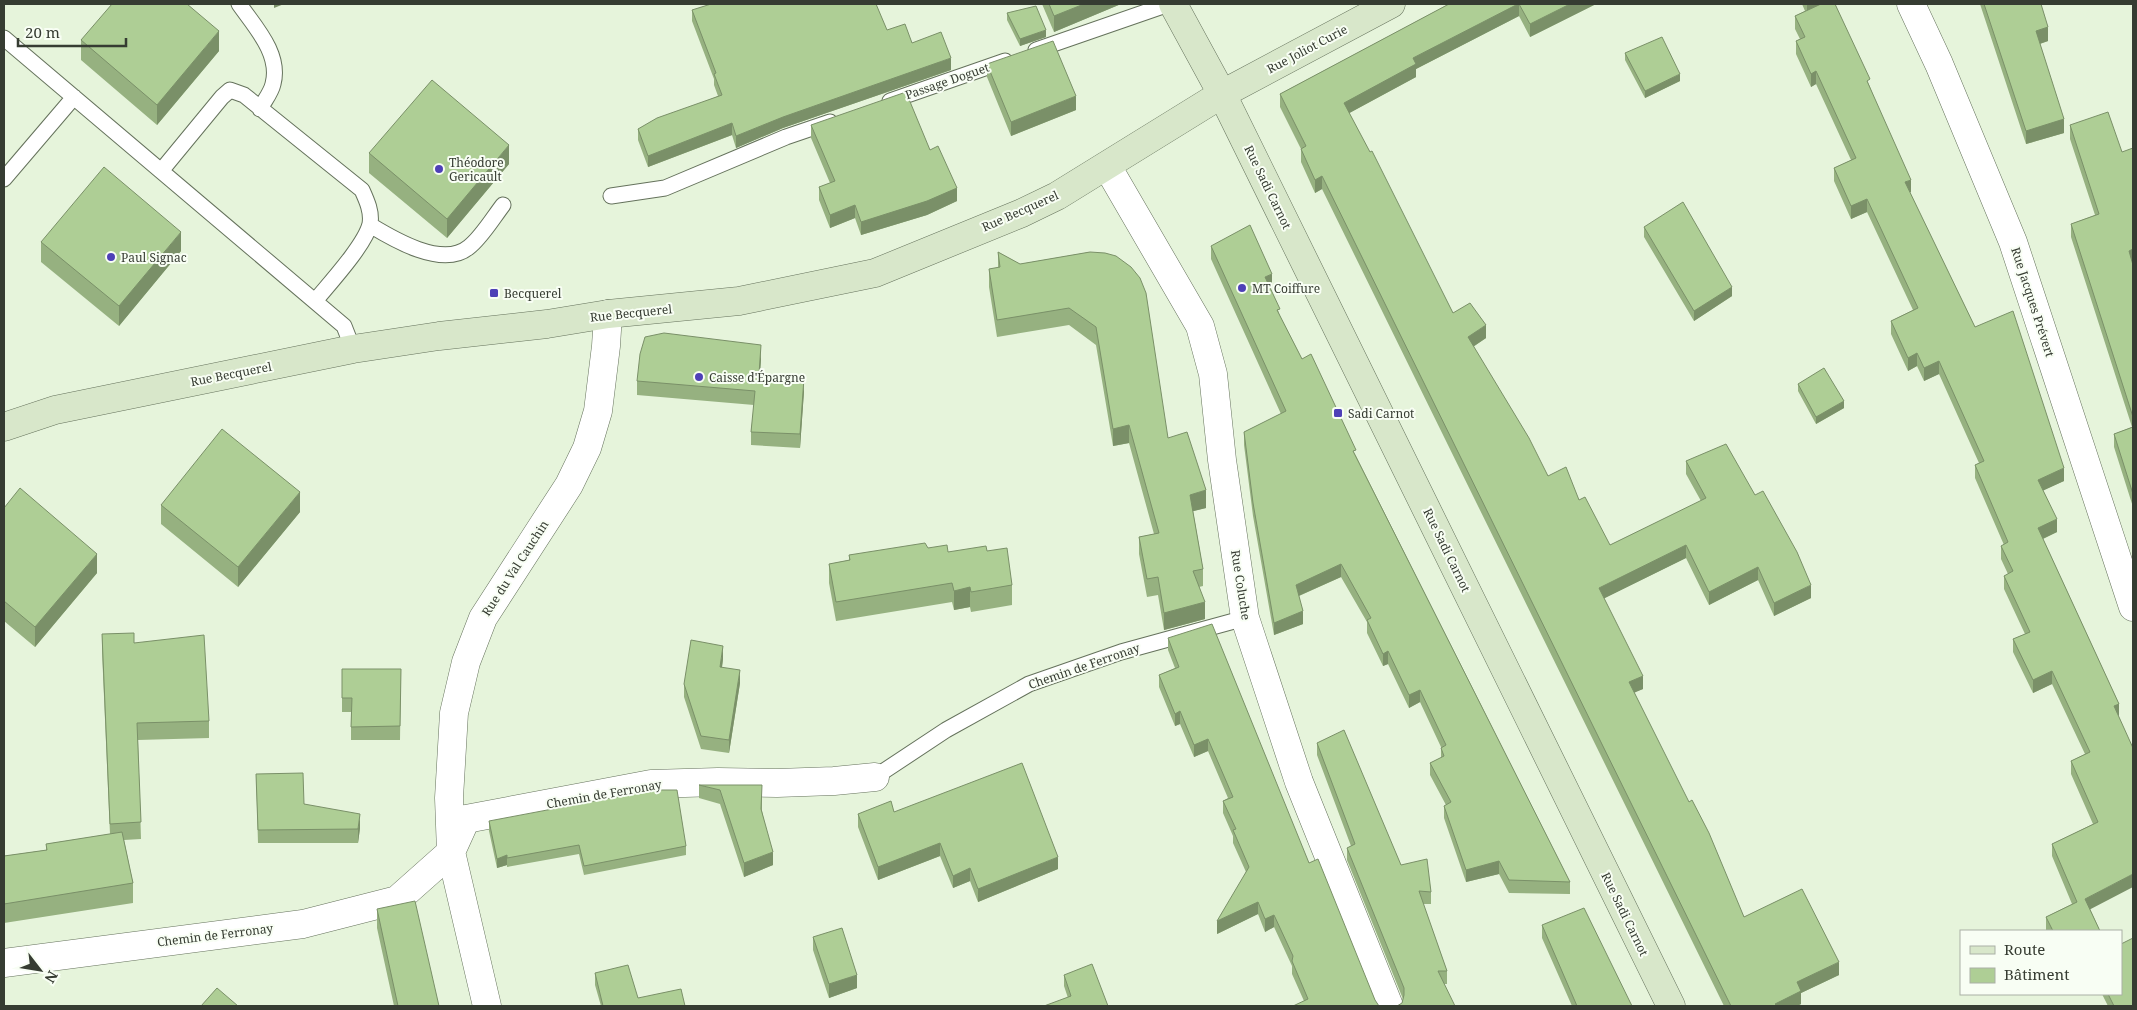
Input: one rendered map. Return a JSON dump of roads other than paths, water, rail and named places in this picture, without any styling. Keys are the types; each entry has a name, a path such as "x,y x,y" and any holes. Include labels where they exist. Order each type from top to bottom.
{"main road":[{"name":"Rue Sadi Carnot","path":"1173,4 1222,94 1671,1006"},
{"name":"Rue Joliot Curie","path":"1222,94 1391,4"},
{"name":"Rue Becquerel","path":"4,427 54,410 353,349 439,336 547,324 608,314 739,301 875,273 1057,196 1222,94"}],"street":[{"name":"Rue Jacques Prévert","path":"1911,4 1939,64 2013,242 2133,607"},
{"name":"Rue Coluche","path":"1108,166 1200,326 1213,374 1222,460 1245,618 1299,782 1390,1006"},
{"name":"Rue du Val Cauchin","path":"487,1006 451,852 449,798 454,713 466,662 482,618 569,485 588,448 598,411 608,314"},
{"name":"Chemin de Ferronay","path":"4,963 303,924 396,900 451,852 466,819 651,784 777,783 875,777"}],"lane":[{"path":"239,4 267,43 275,66 273,85 260,109"},
{"name":"Passage Doguet","path":"880,105 1169,4"},
{"path":"4,38 344,326 353,349"},
{"path":"161,171 222,97 230,90 244,95 362,190 369,206 370,225 360,244 314,302"},
{"path":"4,179 74,97"},
{"path":"612,196 665,188 786,138 842,118"},
{"path":"370,225 395,240 420,251 448,255 468,248 502,205"},
{"name":"Chemin de Ferronay","path":"875,777 946,730 1028,684 1121,652 1245,618"}],"place":[{"name":"Théodore Gericault","path":"439,169"},
{"name":"Paul Signac","path":"111,257"},
{"name":"MT Coiffure","path":"1242,288"},
{"name":"Becquerel","path":"494,293"},
{"name":"Caisse d'Épargne","path":"699,377"},
{"name":"Sadi Carnot","path":"1338,413"}]}
